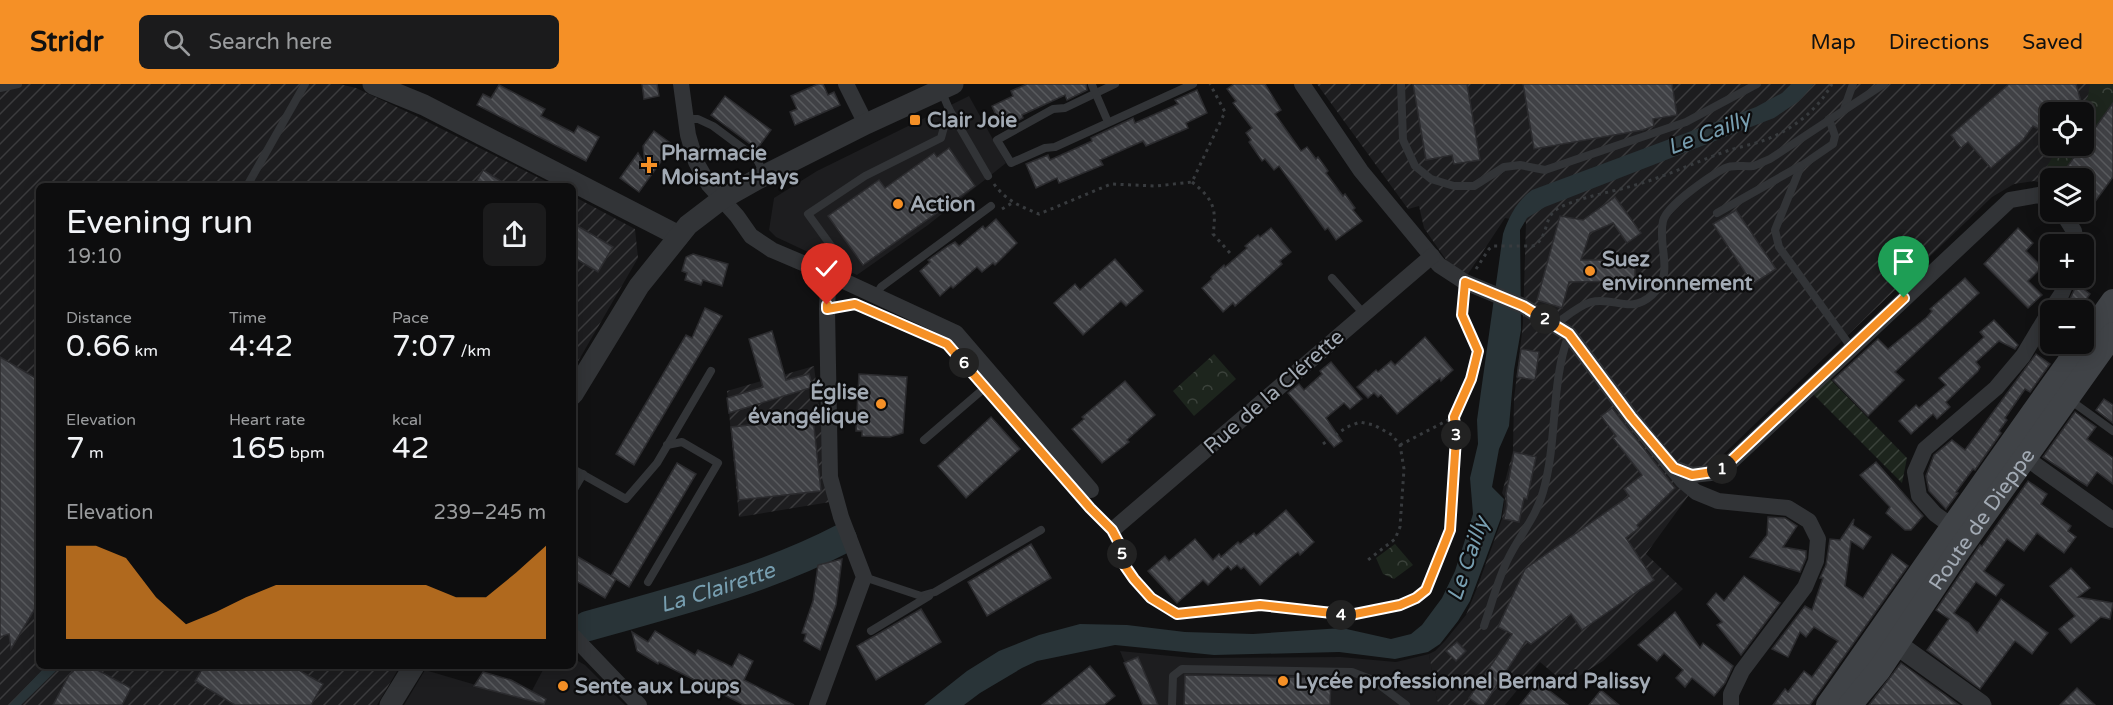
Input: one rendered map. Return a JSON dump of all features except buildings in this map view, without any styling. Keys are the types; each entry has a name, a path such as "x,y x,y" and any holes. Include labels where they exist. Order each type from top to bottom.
{"main road":[{"name":"Route de Dieppe","path":"2094,328 2113,302"},
{"name":"Route de Dieppe","path":"2016,451 2067,398 2113,333"},
{"name":"Route de Dieppe","path":"1828,705 1885,643 2016,451 2076,354"},
{"name":"Route de Dieppe","path":"1850,705 1868,684 1885,643"}],"street":[{"path":"373,84 405,89 684,230"},
{"path":"681,84 696,162 709,185 752,236 772,250 956,333 1087,495"},
{"path":"846,84 867,124"},
{"path":"1302,84 1361,171 1439,265 1470,277 1493,294 1523,306 1563,329 1683,481 1696,492 1718,501 1788,508 1809,521 1818,539 1816,561 1805,586 1742,671 1731,694 1731,705"},
{"path":"576,389 639,286 684,230 722,199 867,124 947,87"},
{"path":"1674,468 1692,475 1720,471 2010,200 2040,196"},
{"name":"Rue de la Clérette","path":"1112,529 1431,256"},
{"path":"817,705 864,577 841,517 830,477 827,309 828,287 833,276"},
{"path":"1961,532 1935,514 1919,496 1915,472 1925,449 1996,388 2023,356 2040,329"},
{"path":"2016,451 2113,520"},
{"path":"1718,501 1720,471"},
{"path":"576,639 639,705"},
{"path":"1885,643 1981,705"},
{"path":"390,705 412,669"}],"lane":[{"path":"0,88 18,84"},
{"path":"249,183 305,84"},
{"path":"1115,84 1065,108 1053,109 997,140 1011,163 1045,148 1055,147 1193,84"},
{"path":"1401,84 1403,140 1416,166 1431,180 1454,186 1473,186 1504,166 1520,165 1545,170 1686,122 1757,84"},
{"path":"1844,110 1853,84"},
{"path":"1484,626 1508,557 1532,520 1542,494 1549,468 1563,329 1576,310 1592,302 1612,302 1629,306 1640,304 1651,297 1661,286 1665,272 1663,221 1669,208 1680,198 1727,167 1754,166 1770,159 1884,84"},
{"path":"1092,85 1108,122"},
{"path":"947,87 950,109 988,176"},
{"path":"833,276 840,258 808,214 866,176 941,138 950,109"},
{"path":"686,119 698,119 713,126 756,158 765,175"},
{"path":"1717,213 1801,166 1833,144 1835,136 1829,119"},
{"path":"1801,166 1775,230 1779,247 1851,347"},
{"path":"876,295 881,287 991,206"},
{"path":"1332,278 1364,314"},
{"path":"2016,451 2113,317"},
{"path":"576,470 626,499 657,463 711,371"},
{"path":"924,440 995,379"},
{"path":"2067,398 2113,431"},
{"path":"648,582 718,463 682,442 667,445"},
{"path":"576,486 583,474"},
{"path":"871,631 1041,531"},
{"path":"864,577 921,596 935,592"},
{"path":"1839,705 1870,661"},
{"path":"1172,705 1173,676 1182,669 1352,672 1373,680 1406,705"}],"path":[{"path":"1192,182 1225,112 1210,84"},
{"path":"1087,495 1112,529 1120,545 1125,566 1134,579 1151,598 1177,614 1260,605 1350,615 1400,605 1416,598 1426,590 1450,530 1456,438 1454,417 1471,379 1478,351 1462,315 1470,277 1487,251 1493,246 1533,246 1542,240 1549,217 1555,210 1572,203 1661,178 1789,129 1815,106 1832,84"},
{"path":"988,176 999,192 1012,203 1040,214 1111,184 1156,186 1192,182 1206,194 1216,215 1213,234 1230,253"},
{"path":"1400,445 1454,417"},
{"path":"1323,444 1347,427 1360,422 1374,425 1392,435 1400,445 1404,469 1400,527 1395,539 1368,560"}],"shaded area":[{"path":"0,84 339,84 356,88 416,116 549,183 36,183 36,669 398,669 377,705 0,705"},
{"path":"1317,84 2113,84 2113,103 2094,109 2094,102 2040,102 2040,156 2074,156 2066,168 2040,168 2040,182 2034,181 2014,184 1992,197 1707,470 1646,554 1683,589 1603,661 1566,684 1540,662 1505,705 1443,705 1437,701 1429,654 1445,641 1466,615 1502,519 1505,498 1502,493 1513,451 1514,399 1523,324 1526,222 1505,218 1468,274 1449,264 1424,228 1419,206 1408,209"},
{"path":"969,96 1006,163 928,225 857,275 776,237 769,230 774,198 817,171"},
{"path":"576,198 635,229 638,258 576,365"},
{"path":"814,366 830,502 739,517 727,391"},
{"name":"Lycée professionnel Bernard Palissy","path":"1120,651 1192,658 1341,657 1396,662 1429,654 1437,700 1443,705 1142,705"},
{"path":"576,660 585,665 625,705 404,705 425,670 527,700 543,669 576,669"}],"green space":[{"path":"2090,84 2113,84 2113,111 2094,135 2094,102 2085,102"},
{"path":"2053,156 2077,156 2068,168 2046,168"},
{"path":"1214,354 1236,379 1194,416 1173,391"},
{"path":"1830,379 1907,458 1902,483 1813,394"},
{"path":"1395,544 1413,565 1394,579 1383,574 1376,558"}],"water":[{"name":"Le Cailly","path":"1791,84 1814,84 1799,101 1774,118 1545,207 1527,218 1520,230 1521,330 1514,370 1509,426 1499,449 1492,487 1504,499 1501,518 1470,601 1440,644 1428,652 1395,659 1339,652 1214,655 1115,645 1037,661 980,693 964,705 924,705 967,671 999,651 1039,635 1080,624 1127,625 1185,632 1253,634 1342,628 1391,639 1411,634 1422,625 1442,598 1455,571 1473,514 1470,478 1478,444 1477,420 1503,234 1518,204 1532,190 1756,107 1782,93"},
{"path":"43,669 58,669 21,705 9,705"}],"waterway":[{"name":"La Clairette","path":"588,626 685,599 749,578 781,567 842,539"}],"place":[{"name":"Clair Joie","path":"915,120"},
{"name":"Pharmacie Moisant-Hays","path":"649,165"},
{"name":"Action","path":"898,204"},
{"name":"Suez environnement","path":"1590,271"},
{"name":"Église évangélique","path":"881,404"},
{"name":"Lycée professionnel Bernard Palissy","path":"1283,681"},
{"name":"Sente aux Loups","path":"563,686"}],"route":[{"path":"827,305 827,309 855,304 947,344 1090,508 1112,530 1120,545 1125,566 1134,579 1151,598 1177,614 1260,605 1350,615 1400,605 1416,598 1426,590 1450,530 1456,438 1454,417 1471,379 1478,351 1462,315 1465,282 1523,306 1569,334 1631,417 1674,468 1692,475 1720,471 1904,298"}]}
